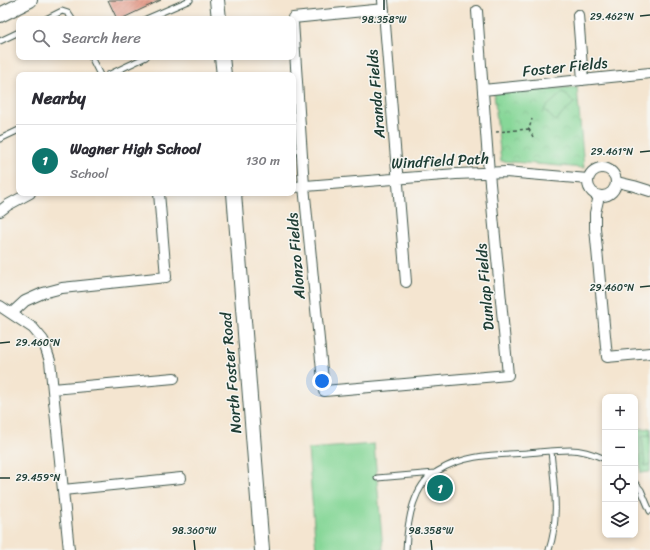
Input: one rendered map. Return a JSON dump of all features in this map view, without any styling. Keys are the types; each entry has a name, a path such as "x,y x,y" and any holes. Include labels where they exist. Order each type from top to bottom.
{"main road":[{"path":"0,15 30,0"},
{"path":"217,0 219,16"},
{"path":"222,60 224,72"},
{"name":"North Foster Road","path":"234,196 262,550"}],"street":[{"path":"296,19 384,5"},
{"name":"Aranda Fields","path":"384,5 406,282"},
{"name":"Dunlap Fields","path":"324,391 508,375 489,173 477,11"},
{"path":"578,15 583,80"},
{"name":"Alonzo Fields","path":"296,60 304,186 324,391"},
{"name":"Foster Fields","path":"483,90 650,74"},
{"path":"604,168 613,173 617,182 616,187 609,195 599,196 590,190 588,179 594,170 604,168"},
{"name":"Windfield Path","path":"296,187 398,178 506,172 588,179"},
{"path":"617,182 650,190"},
{"path":"0,211 24,196"},
{"path":"12,313 26,301 43,293 62,288 166,277 159,196"},
{"path":"599,196 595,213 595,228 607,357 650,353"},
{"path":"0,306 33,328 43,340 50,361 69,550"},
{"path":"53,388 174,378"},
{"path":"63,490 181,478"}],"lane":[{"path":"152,16 176,3 190,0"},
{"path":"52,16 62,11 68,13 70,16"},
{"path":"0,41 16,33"},
{"path":"92,60 98,72"},
{"path":"114,72 140,60"},
{"path":"0,139 16,131"},
{"path":"406,550 411,511 420,489 428,478 444,468 463,460 481,456 551,451 570,450 592,453 602,458"},
{"path":"549,550 554,536 556,513 551,451"},
{"path":"376,478 436,473"},
{"path":"638,486 650,511"}],"path":[{"path":"532,119 529,129 533,137"},
{"path":"486,133 529,129"}],"green space":[{"path":"577,87 584,168 501,161 494,93"},
{"path":"563,92 574,103 555,121 544,109"},
{"path":"650,428 650,472 641,473 638,429"},
{"path":"650,435 650,465 645,466 642,436"},
{"path":"374,444 383,550 316,550 308,449"}],"building":[{"path":"108,0 161,0 127,16 116,16"}],"place":[{"name":"Wagner High School","path":"440,488"}]}
